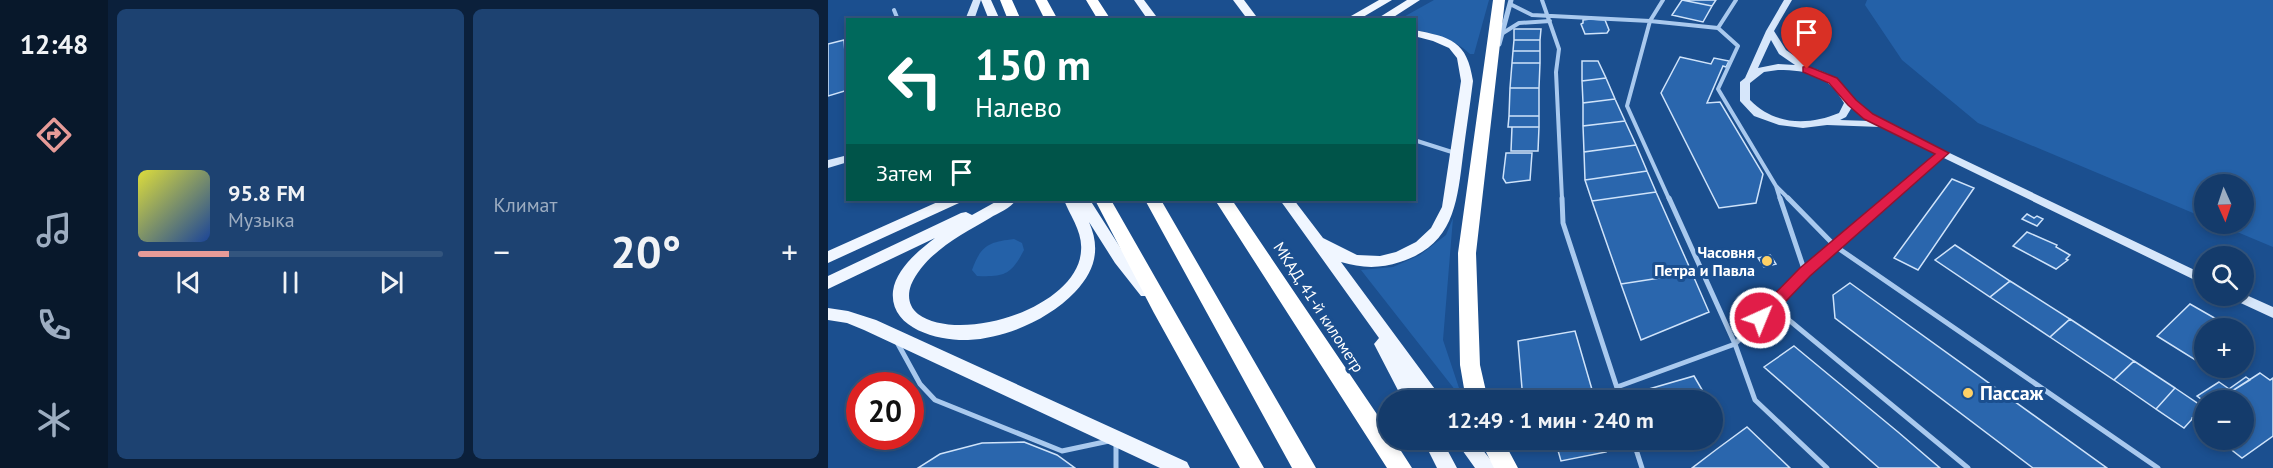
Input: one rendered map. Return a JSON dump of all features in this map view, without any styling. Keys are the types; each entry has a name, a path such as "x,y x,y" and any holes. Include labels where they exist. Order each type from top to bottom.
{"highway":[{"path":"1006,0 1014,18"},
{"path":"1041,0 1051,18"},
{"path":"1092,0 1104,18"},
{"path":"1475,390 1470,365 1467,253 1490,70 1506,1"},
{"path":"1103,201 1098,224 1161,308 1252,468"},
{"path":"1154,201 1304,468"},
{"name":"МКАД, 41-й километр","path":"1224,201 1400,468"},
{"path":"1496,450 1506,468"}],"main road":[{"path":"986,0 994,18"},
{"path":"1138,0 1152,18"},
{"path":"1238,0 1252,18"},
{"path":"1353,18 1387,0"},
{"path":"1384,18 1415,0"},
{"path":"1318,242 1348,258 1369,262 1388,261 1412,252 1430,239 1442,224 1449,207 1467,81 1463,55 1455,47 1442,40 1416,34"},
{"path":"835,254 952,201"},
{"path":"1005,201 941,243 919,261 905,280 901,290 902,308 907,316 915,322 937,330 964,334 996,328 1029,316 1057,298 1078,278 1088,258 1089,248 1098,224"},
{"path":"828,283 1005,201"},
{"path":"1072,201 1098,224"},
{"path":"1084,201 1098,224"},
{"path":"1288,201 1426,390"},
{"path":"1362,304 1407,390"},
{"path":"828,314 848,317 894,336 1180,468"},
{"path":"1437,450 1447,468"},
{"path":"1472,450 1487,468"}],"street":[{"path":"970,18 977,0"},
{"path":"1788,0 1743,87 1745,99 1762,115 1792,125 1862,122 1889,128"},
{"path":"1490,70 1503,33 1506,1"},
{"path":"1770,31 1782,52 1790,59 1833,81 1860,110 1889,128 2194,275"},
{"path":"1749,77 1761,70 1778,67 1816,72"},
{"path":"1822,124 1843,114 1848,103 1846,97"},
{"path":"828,164 846,159"},
{"path":"2254,304 2273,313"}],"lane":[{"path":"1542,0 1559,49 1556,72 1563,223 1618,390"},
{"path":"1663,0 1650,21 1627,106 1735,344 1755,400 1827,468"},
{"path":"1718,28 1736,0"},
{"path":"1506,1 1525,13 1718,28 1738,46 1718,89 1776,186 1805,272"},
{"path":"894,10 897,18"},
{"path":"1503,33 1510,25 1519,22 1550,21"},
{"path":"1416,141 1457,154"},
{"path":"1617,387 1735,344 1805,272 1943,153"},
{"path":"1776,186 1835,246 2158,468"},
{"path":"1772,306 1968,468"},
{"path":"894,336 920,384 935,400 1062,451 1116,440 1116,468"},
{"path":"1636,450 1642,468"}],"shaded area":[{"path":"1434,0 1489,0 1474,54 1470,54 1458,44 1444,38 1416,30 1416,18 1402,18"},
{"path":"1867,0 2273,0 2273,247 2242,234 2254,234 2254,174 2194,174 2194,213 1978,123 1902,60 1865,5"},
{"path":"1453,218 1443,340 1460,390 1455,390 1361,270 1393,267 1420,255 1446,235"},
{"path":"1014,239 1022,243 1024,250 1011,269 1001,275 977,276 972,270 979,255 987,246"}],"building":[{"path":"1682,0 1712,6 1703,22 1672,15"},
{"path":"1682,0 1716,0 1712,6"},
{"path":"1583,20 1605,20 1609,30 1607,33 1585,34 1581,24"},
{"path":"1514,29 1541,29 1540,40 1514,40"},
{"path":"844,40 846,91 828,96 828,44"},
{"path":"1514,40 1540,40 1540,51 1513,51"},
{"path":"1513,51 1540,51 1540,63 1512,63"},
{"path":"1680,57 1711,64 1714,58 1729,61 1726,67 1723,66 1707,103 1720,102 1763,174 1756,203 1719,208 1661,93"},
{"path":"1582,61 1598,61 1606,78 1582,81"},
{"path":"1512,63 1540,63 1539,88 1510,88"},
{"path":"1606,78 1615,99 1583,103 1582,81"},
{"path":"1510,88 1539,88 1539,116 1509,116"},
{"path":"1615,99 1625,121 1583,126 1583,103"},
{"path":"1509,116 1539,116 1539,127 1508,127"},
{"path":"1625,121 1636,145 1584,152 1583,126"},
{"path":"1512,127 1539,127 1538,151 1511,151"},
{"path":"1636,145 1647,171 1585,180 1584,152"},
{"path":"1506,153 1532,153 1530,180 1506,183 1503,178"},
{"path":"1647,171 1656,192 1592,201 1585,180"},
{"path":"1952,179 1974,188 1918,270 1894,258"},
{"path":"1656,192 1692,273 1621,284 1592,201"},
{"path":"2027,214 2043,219 2037,226 2022,219"},
{"path":"2027,232 2057,245 2056,247 2070,255 2066,259 2068,260 2056,269 2013,246"},
{"path":"1955,245 2010,281 1990,297 1935,260"},
{"name":"Часовня Петра и Павла","path":"1770,255 1776,264 1764,267 1758,258"},
{"path":"1692,273 1709,312 1641,340 1621,284"},
{"path":"2010,281 2070,319 2050,337 1990,297"},
{"name":"Пассаж","path":"1850,283 2107,468 2033,468 1835,318 1833,295"},
{"path":"2190,304 2214,318 2194,318 2194,359 2157,336"},
{"path":"2070,319 2134,361 2114,380 2050,337"},
{"path":"1575,331 1592,390 1522,390 1518,341"},
{"path":"1794,346 1940,468 1879,468 1764,367"},
{"path":"2134,361 2175,388 2156,409 2114,380"},
{"path":"2260,373 2270,380 2273,378 2273,436 2254,449 2254,390 2234,390"},
{"path":"1694,376 1702,390 1645,390"},
{"path":"2245,378 2250,380 2234,390 2229,389"},
{"path":"2219,382 2231,390 2206,390"},
{"path":"2175,388 2194,401 2194,417 2184,428 2156,409"},
{"path":"1747,427 1790,468 1692,468 1716,450 1723,450 1723,445"},
{"path":"1024,442 1057,455 1075,468 918,468 940,454 982,443"},
{"path":"1558,450 1605,450 1606,452 1561,461"},
{"path":"2232,450 2253,450 2242,458"}],"place":[{"name":"Часовня Петра и Павла","path":"1767,261"},
{"name":"Пассаж","path":"1968,393"}],"route":[{"path":"1760,318 1805,272 1943,153 1868,116 1846,97 1844,91 1833,81 1807,69"}]}
